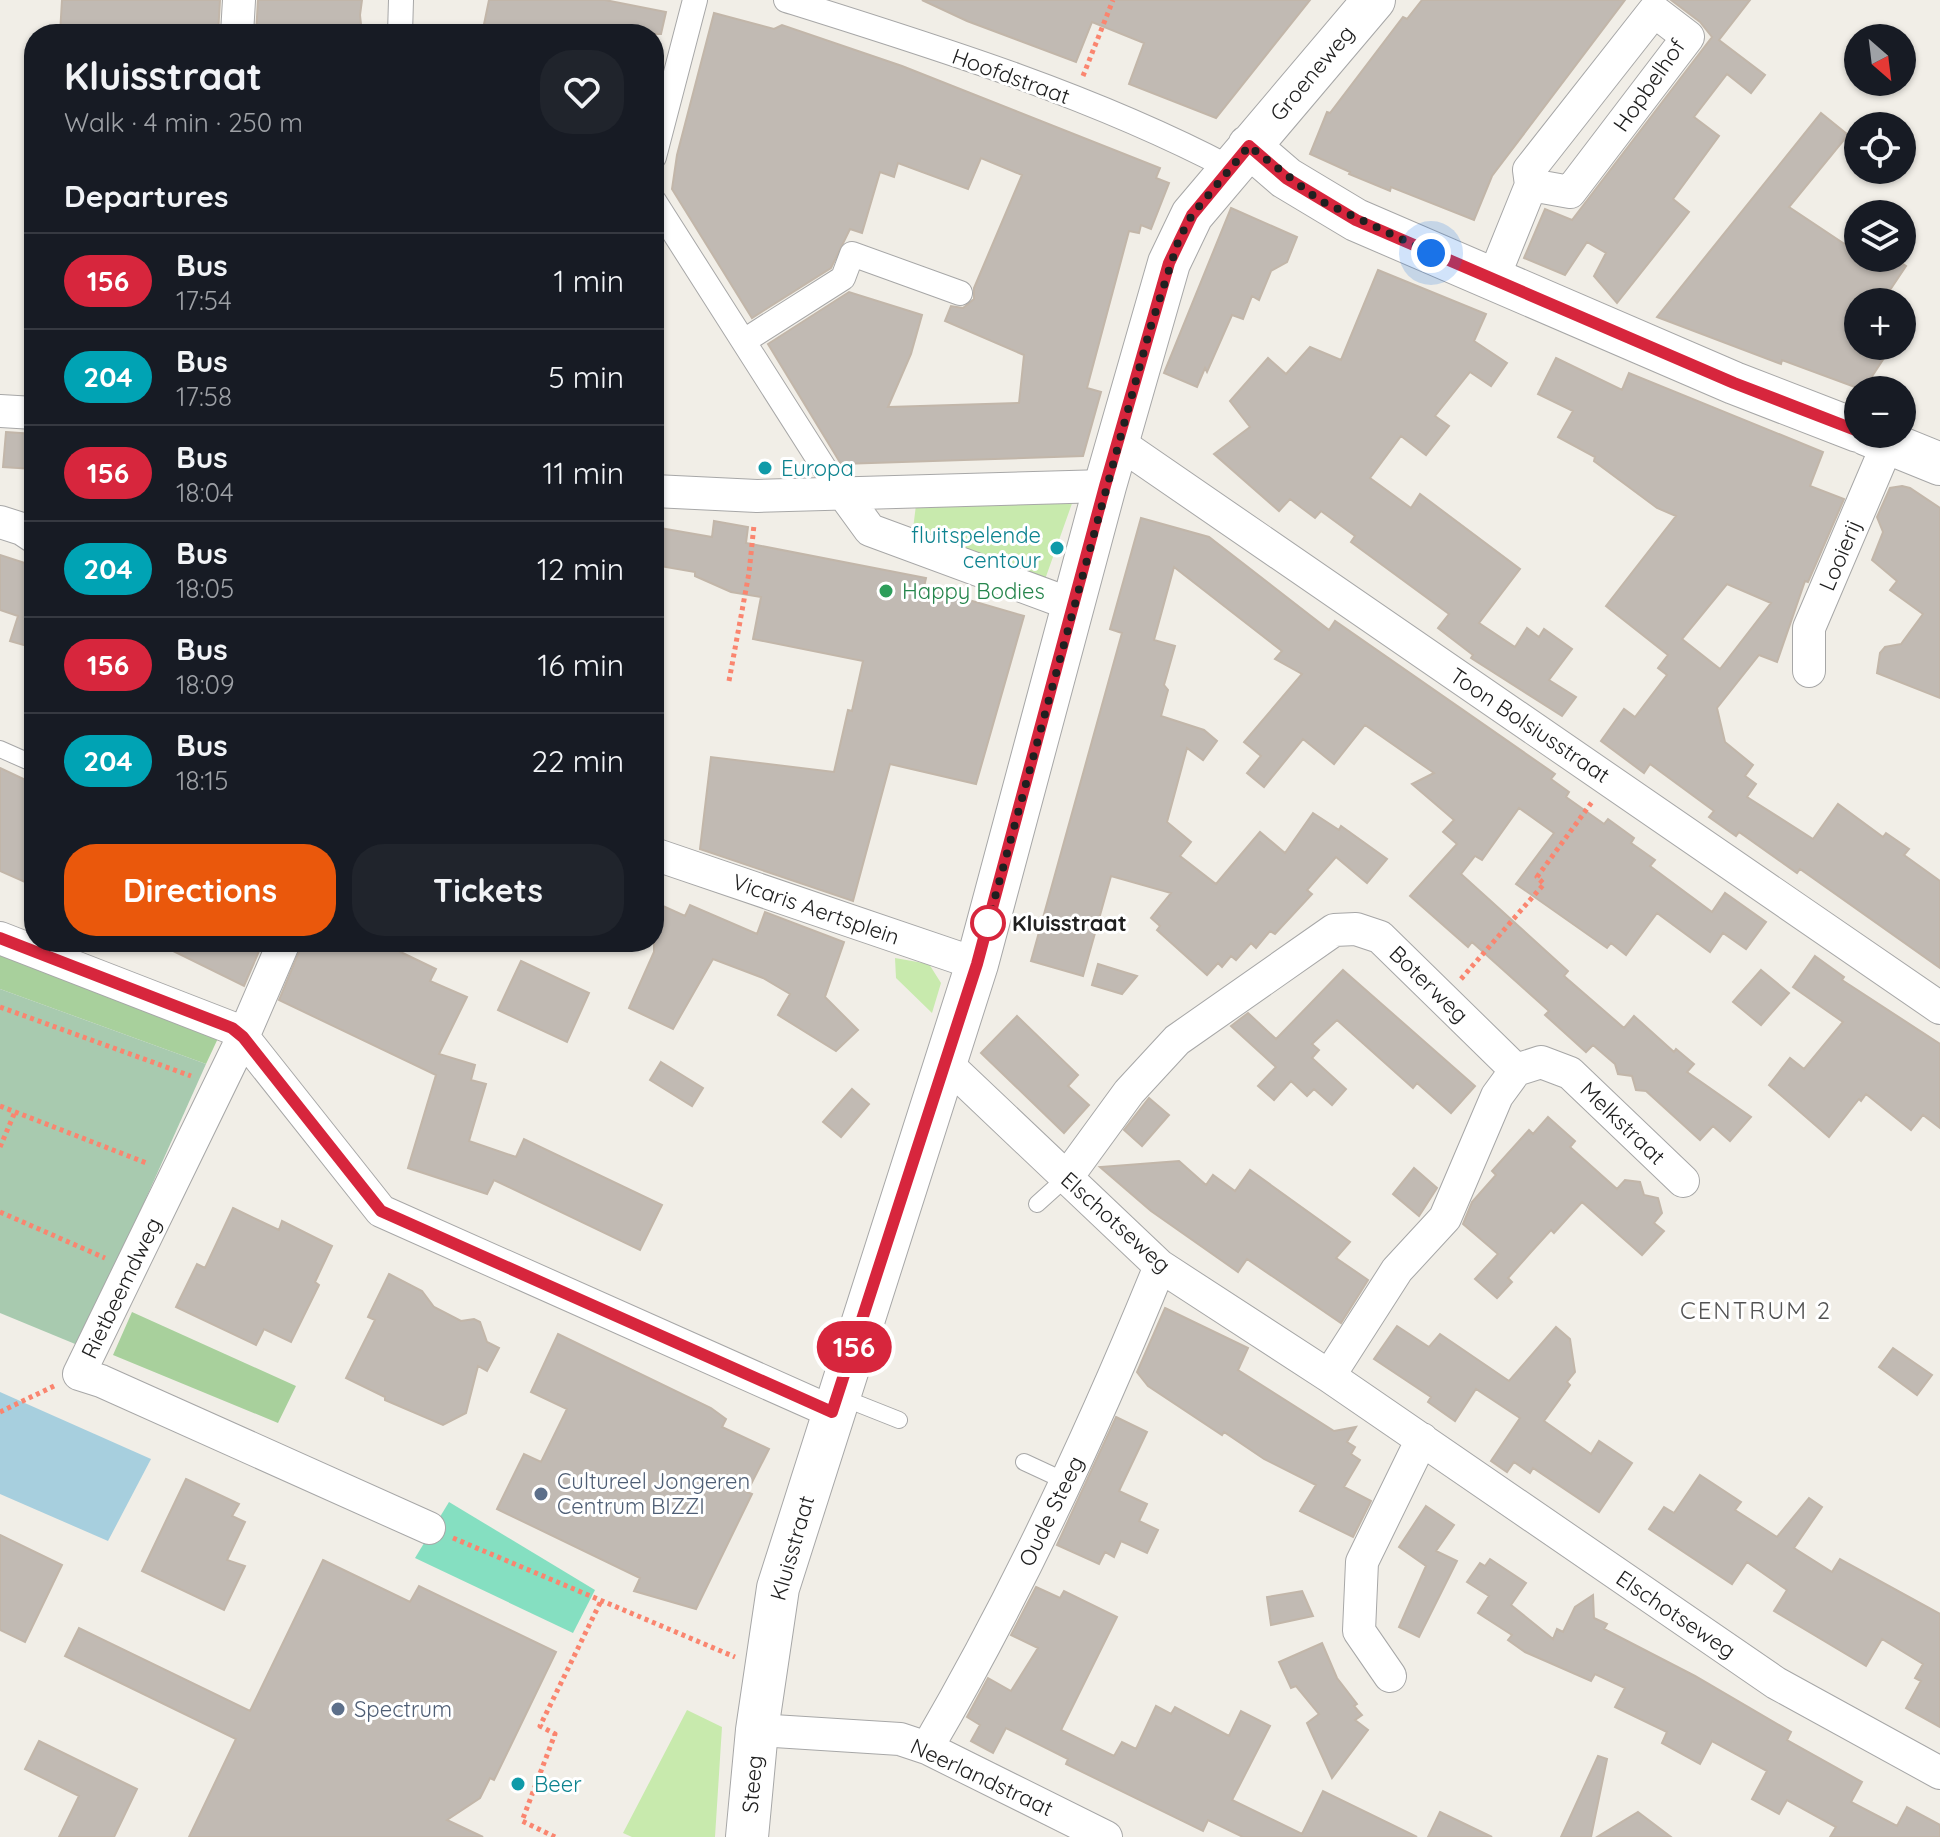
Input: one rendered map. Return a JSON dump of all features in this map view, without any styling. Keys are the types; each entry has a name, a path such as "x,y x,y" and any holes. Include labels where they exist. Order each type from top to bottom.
{"street":[{"path":"238,24 239,0"},
{"path":"400,24 401,0"},
{"path":"664,109 695,0"},
{"name":"Hoofdstraat","path":"786,0 889,32 1240,157 1356,220 1734,383 1844,426"},
{"name":"Groeneweg","path":"1240,157 1374,0"},
{"name":"Hopbelhof","path":"1493,279 1531,185 1529,170 1654,11 1688,37 1570,192 1531,185"},
{"name":"Kluisstraat","path":"757,1730 778,1588 977,964 1105,486 1169,263 1192,215 1240,157"},
{"path":"664,217 828,474 870,530 1073,605"},
{"path":"744,341 843,278 852,254 960,293"},
{"path":"0,411 24,412"},
{"name":"Toon Bolsiusstraat","path":"1119,443 1940,1008"},
{"name":"Looierij","path":"1809,671 1809,628 1867,448"},
{"name":"Hoofdstraat","path":"1901,448 1940,464"},
{"path":"664,491 757,496 1105,486"},
{"path":"0,522 24,530"},
{"name":"Vicaris Aertsplein","path":"664,857 977,964"},
{"name":"Boterweg","path":"1067,1177 1129,1092 1177,1040 1334,930 1356,929 1380,937 1516,1070"},
{"path":"0,938 24,947"},
{"path":"36,952 232,1028 243,1037 381,1211 835,1404"},
{"name":"Rietbeemdweg","path":"280,952 243,1037 79,1374 101,1381 429,1528"},
{"name":"Melkstraat","path":"1516,1070 1541,1062 1570,1073 1683,1181"},
{"name":"Elschotseweg","path":"947,1064 1160,1266 1329,1376 1776,1683 1940,1773"},
{"path":"1329,1376 1397,1270 1445,1218 1497,1096 1516,1070"},
{"name":"Oude Steeg","path":"927,1748 983,1651 1114,1378 1160,1266"},
{"path":"1390,1676 1359,1631 1362,1562 1422,1439"},
{"name":"Neerlandstraat","path":"757,1730 900,1739 927,1748 1106,1837"},
{"name":"Steeg","path":"747,1837 757,1730"}],"lane":[{"path":"0,749 24,760"},
{"path":"1037,1204 1067,1177"},
{"path":"835,1404 899,1420"},
{"path":"1024,1462 1065,1481"}],"path":[{"path":"1073,99 1113,0"},
{"path":"729,681 749,573 757,496"},
{"path":"1443,999 1544,884 1537,877 1609,779"},
{"path":"0,1007 191,1076"},
{"path":"0,1106 176,1175"},
{"path":"0,1147 15,1112"},
{"path":"0,1212 130,1269"},
{"path":"0,1412 24,1401"},
{"path":"429,1528 766,1669"},
{"path":"555,1837 522,1821 555,1734 540,1726 601,1601"}],"green space":[{"path":"1075,495 1043,585 912,537 917,497"},
{"path":"0,955 220,1034 206,1064 0,989"},
{"path":"895,958 929,964 941,983 932,1013 896,978"},
{"path":"0,989 206,1064 80,1346 0,1313"},
{"path":"132,1312 296,1386 278,1423 113,1355"},
{"path":"449,1502 595,1590 573,1633 415,1558"},
{"path":"687,1710 722,1727 715,1837 632,1837 623,1833"}],"water":[{"path":"0,1392 151,1459 108,1541 0,1494"}],"building":[{"path":"62,0 220,0 219,24 61,24"},
{"path":"258,0 362,0 361,24 257,24"},
{"path":"489,0 605,0 666,12 663,24 484,24"},
{"path":"922,0 1310,0 1216,118 1129,84 1144,43 1092,22 1076,62 967,21"},
{"path":"1422,0 1625,0 1492,176 1474,220 1391,187 1390,191 1310,154 1327,112 1330,113 1403,17 1407,19"},
{"path":"1671,0 1750,0 1719,40 1765,75 1751,93 1727,74 1694,117 1719,136 1673,199 1689,212 1617,303 1594,276 1606,253 1587,242 1565,275 1524,258 1545,209 1572,220 1712,37 1700,22"},
{"path":"714,13 774,29 782,25 902,66 1160,168 1156,178 1169,183 1151,229 1141,225 1139,233 1129,231 1087,388 1101,392 1083,456 841,464 768,344 849,292 922,315 911,354 888,407 1019,403 1024,355 945,321 951,306 963,308 974,299 974,288 1022,175 981,158 968,189 898,163 894,177 880,172 862,233 850,229 831,268 752,318 672,189 677,155"},
{"path":"1821,113 1844,132 1844,140 1789,207 1844,244 1844,272 1902,272 1891,288 1844,288 1844,360 1883,360 1872,376 1844,376 1844,383 1782,360 1781,364 1657,317"},
{"path":"1231,208 1297,237 1287,262 1271,271 1259,300 1252,296 1243,319 1232,315 1207,372 1205,368 1197,387 1164,373"},
{"path":"1378,270 1486,314 1474,341 1507,363 1491,386 1470,372 1435,416 1449,426 1426,455 1401,436 1370,478 1411,508 1420,494 1520,569 1479,623 1515,647 1527,628 1539,637 1544,629 1572,649 1549,680 1576,697 1562,716 1471,658 1473,655 1438,628 1449,614 1351,542 1355,536 1321,511 1315,518 1290,499 1279,511 1214,454 1250,427 1230,401 1268,358 1286,374 1310,347 1341,360"},
{"path":"1556,358 1622,390 1629,373 1823,452 1810,486 1844,499 1808,582 1805,581 1777,662 1759,655 1717,708 1725,742 1753,765 1745,776 1756,784 1747,797 1813,839 1838,804 1883,837 1886,833 1909,849 1904,855 1940,881 1940,968 1800,869 1797,873 1739,832 1736,836 1709,817 1714,811 1650,764 1644,773 1601,741 1624,709 1635,717 1667,675 1658,668 1668,655 1606,606 1676,516 1657,508 1594,461 1595,457 1558,437 1573,411 1538,394","holes":["1727,584 1771,603 1720,669 1682,639"]},
{"path":"6,432 24,433 24,468 3,467"},
{"path":"1902,486 1940,508 1940,698 1877,673 1880,653 1885,647 1901,644 1923,614 1890,590 1897,581 1872,560 1883,532 1877,517 1890,488"},
{"path":"1141,518 1209,537 1329,630 1335,621 1555,774 1551,779 1569,792 1566,797 1604,824 1608,819 1634,838 1631,843 1655,860 1650,866 1712,912 1725,893 1766,922 1746,949 1723,933 1710,952 1657,913 1626,955 1611,943 1607,948 1516,884 1554,833 1519,808 1482,860 1475,856 1461,874 1568,971 1564,976 1624,1028 1634,1016 1674,1052 1676,1049 1694,1064 1687,1072 1751,1117 1730,1141 1713,1126 1700,1140 1646,1091 1636,1090 1632,1076 1618,1074 1615,1064 1593,1045 1586,1052 1545,1015 1549,1011 1472,942 1468,947 1410,896 1457,844 1443,832 1454,820 1412,784 1434,773 1365,725 1334,764 1303,739 1264,787 1247,773 1261,756 1244,742 1302,674 1275,659 1282,651 1174,567 1154,640 1175,646 1164,685 1168,690 1161,716 1204,730 1217,741 1203,760 1187,748 1167,822 1191,842 1180,856 1216,884 1260,832 1285,853 1313,813 1339,830 1341,826 1387,859 1367,883 1336,857 1307,890 1312,894 1275,934 1270,931 1256,948 1251,943 1236,960 1231,956 1222,967 1218,963 1207,975 1157,930 1160,926 1151,918 1171,893 1111,876 1083,976 1031,961 1122,633 1110,629"},
{"path":"714,521 748,527 746,543 926,578 924,587 1024,616 976,784 890,764 853,901 700,849 711,757 834,772 863,661 753,639 761,597 731,592 695,576 695,572 664,567 664,529 712,537"},
{"path":"0,555 24,563 24,645 10,641 18,616 0,610"},
{"path":"0,768 24,779 24,882 0,871"},
{"path":"690,905 757,934 765,912 844,942 825,997 858,1030 836,1051 778,1015 790,994 763,978 713,959 673,1029 629,1008 654,952 664,952 664,907 685,916"},
{"path":"175,952 259,952 244,986"},
{"path":"299,952 401,952 436,969 430,981 467,997 439,1054 475,1065 471,1080 486,1084 469,1141 516,1157 524,1139 662,1205 640,1250 494,1180 487,1194 408,1168 436,1075 279,1000"},
{"path":"1815,956 1844,977 1842,980 1940,1044 1940,1128 1923,1115 1911,1130 1866,1094 1829,1137 1769,1085 1790,1058 1804,1069 1843,1022 1793,987"},
{"path":"521,961 589,993 567,1042 498,1010"},
{"path":"1098,964 1137,976 1122,994 1092,985"},
{"path":"1343,970 1475,1086 1451,1113 1417,1083 1413,1088 1337,1020 1312,1044 1319,1050 1312,1058 1346,1089 1332,1105 1314,1089 1307,1096 1291,1081 1274,1100 1258,1086 1276,1067 1231,1026 1248,1013 1276,1039"},
{"path":"1761,970 1789,993 1761,1025 1733,1002"},
{"path":"1017,1016 1078,1075 1068,1086 1089,1105 1064,1133 981,1053"},
{"path":"661,1062 703,1088 692,1106 650,1080"},
{"path":"852,1089 869,1104 841,1137 823,1122"},
{"path":"1149,1098 1169,1115 1142,1146 1124,1130"},
{"path":"1548,1117 1575,1141 1570,1147 1617,1189 1625,1180 1640,1182 1644,1195 1658,1198 1662,1213 1654,1223 1664,1231 1642,1255 1582,1202 1554,1233 1551,1230 1531,1252 1508,1278 1512,1282 1497,1298 1475,1279 1498,1254 1463,1224 1472,1202 1496,1175 1492,1171 1529,1130 1533,1134"},
{"path":"1179,1161 1206,1185 1213,1175 1235,1191 1250,1170 1350,1242 1336,1258 1368,1280 1341,1323 1247,1259 1238,1272 1151,1211 1100,1167"},
{"path":"1414,1168 1437,1188 1419,1216 1393,1194"},
{"path":"233,1208 279,1230 282,1221 332,1246 315,1282 319,1285 291,1342 264,1329 256,1345 176,1307 197,1264 205,1268"},
{"path":"389,1274 422,1291 434,1307 461,1321 474,1319 480,1322 487,1342 499,1348 487,1371 478,1366 466,1413 443,1425 385,1400 385,1397 346,1378 375,1320 368,1317"},
{"path":"1165,1308 1248,1348 1238,1370 1334,1431 1356,1427 1347,1442 1355,1447 1351,1454 1360,1460 1344,1487 1371,1501 1353,1537 1300,1511 1316,1485 1264,1459 1224,1432 1222,1435 1148,1386 1137,1372"},
{"path":"1397,1326 1429,1347 1440,1334 1509,1381 1556,1327 1570,1339 1575,1372 1567,1382 1570,1385 1544,1421 1591,1454 1599,1441 1632,1463 1599,1512 1533,1468 1530,1473 1514,1462 1507,1472 1491,1461 1520,1418 1476,1389 1455,1421 1428,1402 1431,1397 1374,1359"},
{"path":"558,1334 711,1408 726,1419 722,1427 769,1449 747,1492 752,1494 696,1609 634,1591 640,1578 497,1509 524,1454 541,1462 567,1409 531,1392"},
{"path":"1893,1348 1932,1375 1917,1395 1879,1367"},
{"path":"1116,1417 1147,1432 1119,1491 1147,1504 1139,1521 1158,1530 1147,1553 1121,1541 1114,1557 1105,1552 1099,1564 1057,1545"},
{"path":"1700,1475 1741,1502 1735,1510 1777,1537 1809,1498 1822,1507 1794,1548 1832,1572 1840,1559 1940,1614 1940,1727 1906,1708 1921,1681 1915,1678 1923,1664 1882,1639 1866,1666 1774,1611 1787,1590 1747,1562 1732,1584 1649,1529 1664,1507 1674,1513"},
{"path":"186,1479 239,1504 232,1516 245,1522 227,1560 245,1566 224,1610 142,1571"},
{"path":"1426,1506 1454,1525 1436,1551 1457,1561 1419,1637 1399,1627 1426,1566 1399,1547"},
{"path":"0,1535 62,1565 25,1642 0,1630"},
{"path":"1490,1559 1526,1583 1511,1605 1553,1639 1557,1629 1563,1632 1575,1607 1593,1595 1594,1618 1607,1624 1604,1629 1695,1676 1791,1732 1787,1740 1862,1782 1851,1802 1897,1826 1907,1807 1940,1825 1940,1837 1830,1837 1836,1827 1787,1800 1779,1814 1752,1799 1767,1771 1712,1741 1700,1764 1662,1743 1667,1732 1615,1707 1625,1688 1595,1674 1591,1681 1525,1652 1508,1640 1512,1635 1478,1613 1489,1596 1467,1582 1480,1563 1485,1566"},
{"path":"323,1560 410,1602 419,1586 556,1652 494,1780 490,1778 480,1798 447,1820 483,1837 189,1837 236,1739 65,1656 79,1628 250,1711"},
{"path":"1036,1587 1060,1598 1064,1591 1117,1617 1061,1730 1114,1756 1122,1742 1136,1749 1156,1706 1171,1714 1175,1707 1229,1736 1241,1711 1270,1726 1232,1800 1302,1834 1323,1791 1417,1837 1243,1837 1208,1820 1203,1831 1066,1764 1068,1759 1006,1728 993,1753 971,1741 980,1725 967,1717 988,1678 1011,1691 1038,1648 1011,1635"},
{"path":"1302,1591 1313,1616 1271,1625 1267,1597"},
{"path":"1322,1643 1337,1678 1362,1715 1355,1720 1368,1730 1332,1778 1307,1723 1319,1714 1296,1686 1291,1688 1279,1662"},
{"path":"39,1741 137,1789 114,1837 59,1837 79,1796 25,1769"},
{"path":"1598,1756 1607,1759 1591,1837 1561,1837"},
{"path":"1440,1812 1492,1837 1428,1837"},
{"path":"1638,1812 1671,1837 1597,1837"}],"bus line":[{"name":"156","path":"36,952 232,1028 243,1037 381,1211 832,1412 977,964 1105,486 1169,263 1192,215 1249,146 1286,178 1356,220 1734,383 1844,426"},
{"name":"156","path":"0,938 24,947"}],"place":[{"name":"Europa","path":"765,468"},
{"name":"fluitspelende centour","path":"1057,548"},
{"name":"Happy Bodies","path":"886,591"},
{"name":"Kluisstraat","path":"988,923"},
{"name":"Cultureel Jongeren Centrum BIZZI","path":"541,1494"},
{"name":"Spectrum","path":"338,1709"},
{"name":"Beer","path":"518,1784"}],"district":[{"name":"CENTRUM 2","path":"1756,1310"}],"route":[{"path":"988,923 1105,486 1169,263 1192,215 1249,146 1286,178 1319,200 1431,253"}]}
